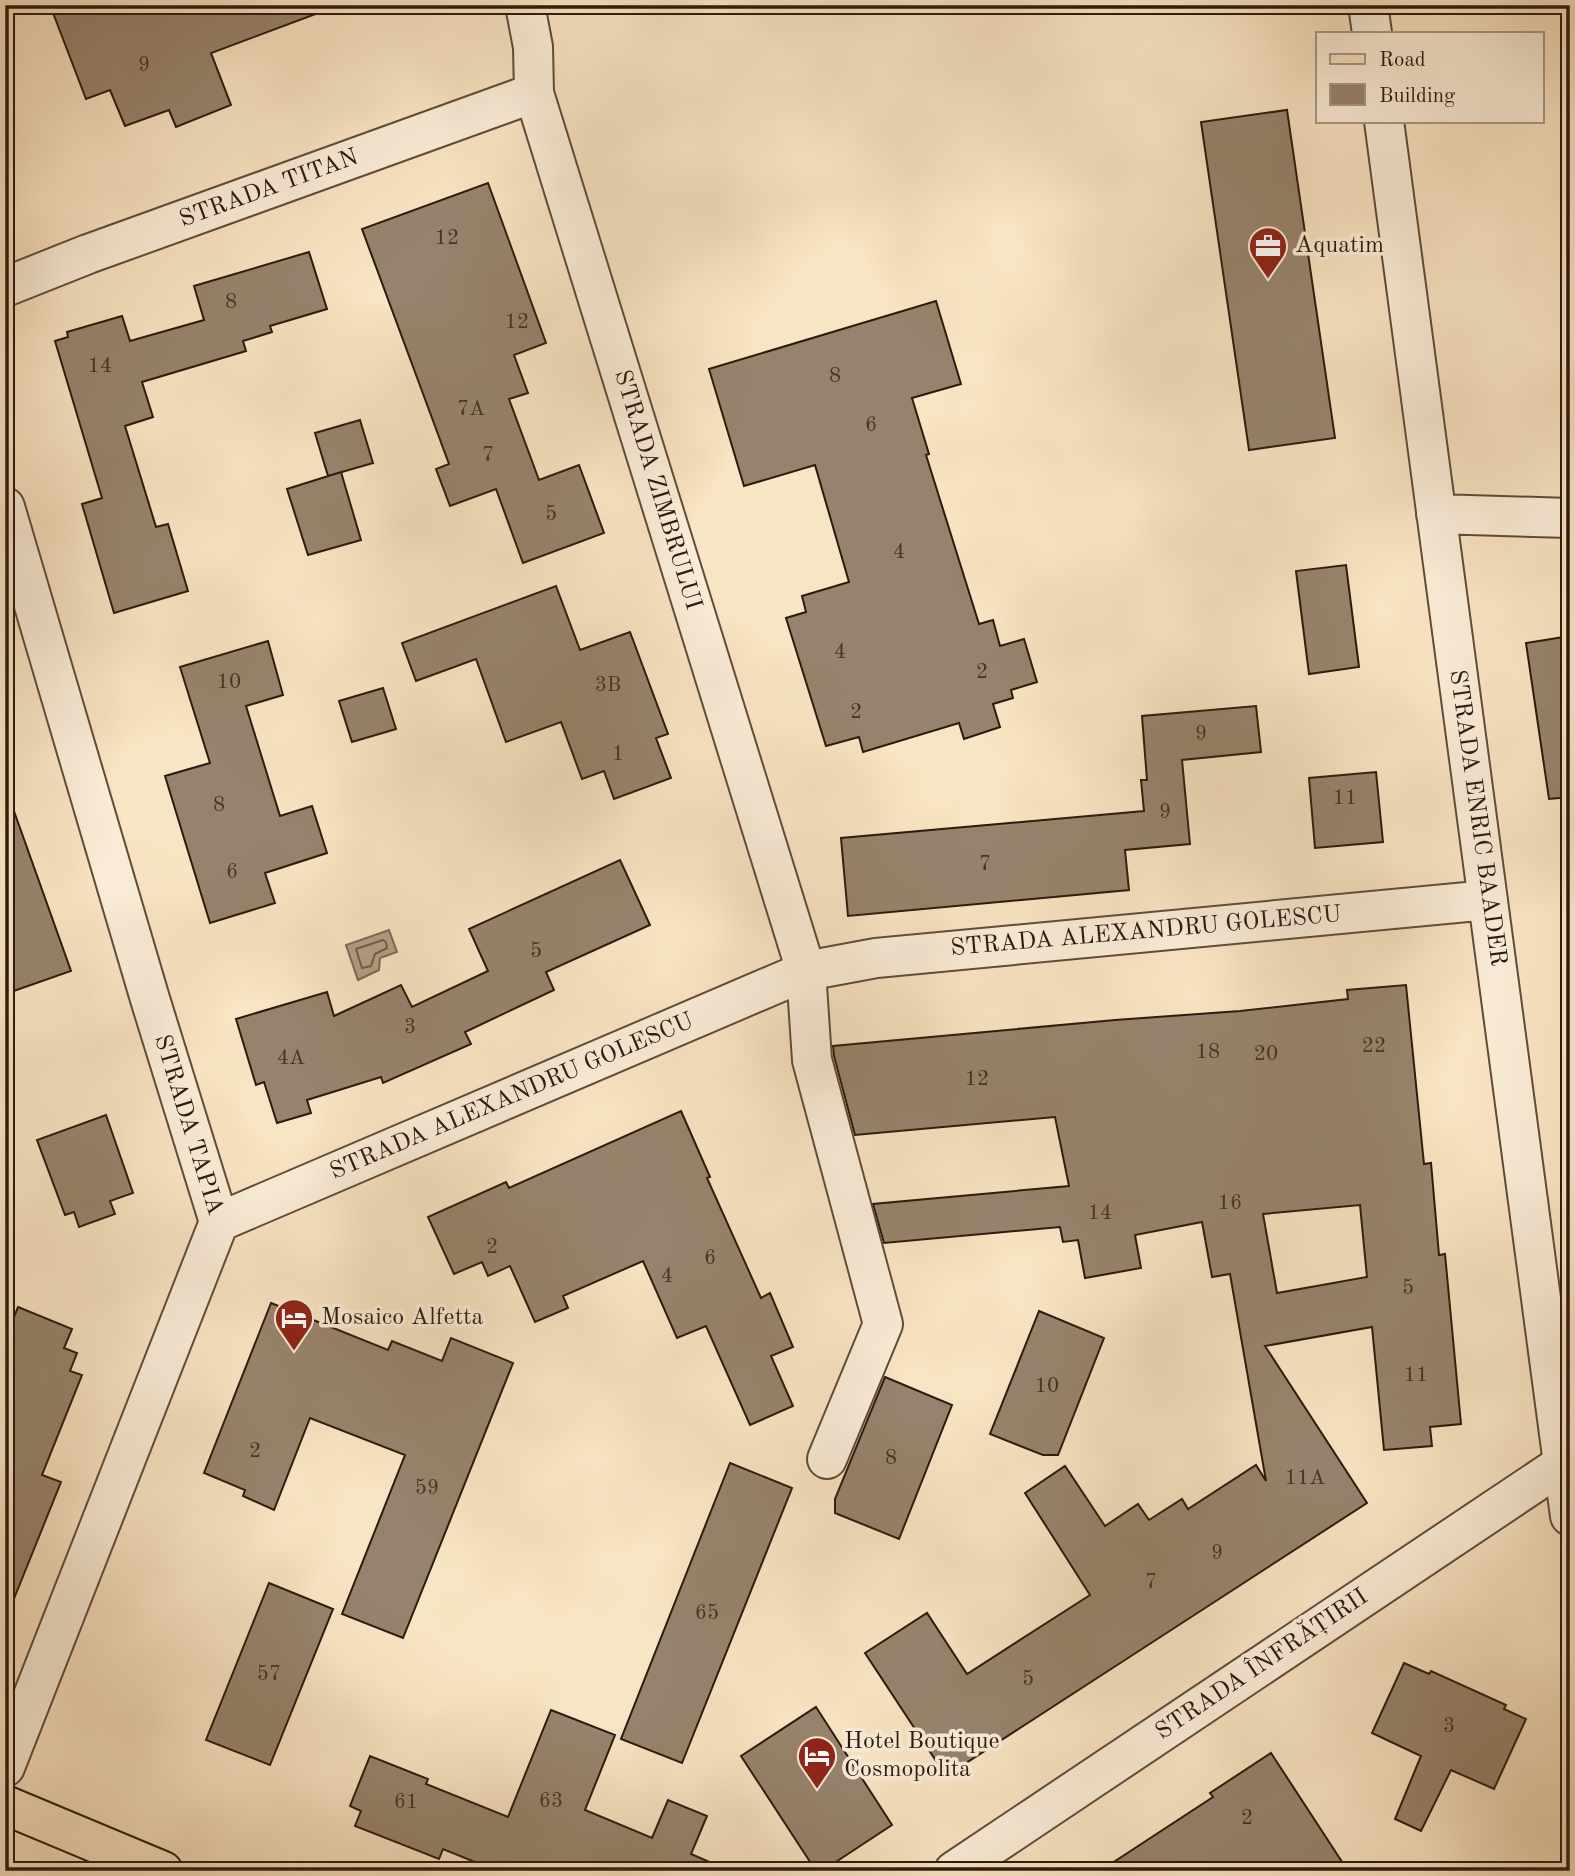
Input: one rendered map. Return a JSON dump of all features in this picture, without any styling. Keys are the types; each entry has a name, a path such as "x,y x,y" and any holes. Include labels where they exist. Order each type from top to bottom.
{"main road":[{"path":"5,1805 163,1871"}],"street":[{"name":"STRADA ZIMBRULUI","path":"525,5 533,47 534,93 806,971"},
{"path":"1368,5 1372,32"},
{"name":"STRADA TITAN","path":"5,287 88,254 534,93"},
{"name":"STRADA ENRIC BAADER","path":"1384,122 1488,900 1567,1461 1570,1516"},
{"name":"STRADA TAPIA","path":"5,507 219,1223 5,1767"},
{"path":"1436,514 1570,518"},
{"name":"STRADA ALEXANDRU GOLESCU","path":"219,1223 806,971 876,958 1488,900"},
{"path":"806,971 812,1060 883,1324 827,1459"},
{"name":"STRADA ÎNFRĂȚIRII","path":"954,1871 1567,1461"}],"water":[{"path":"389,930 397,952 380,958 379,970 358,980 346,945"}],"building":[{"path":"50,5 329,5 329,9 211,53 231,105 176,127 169,110 125,126 110,90 86,99"},
{"name":"Aquatim","path":"1287,110 1335,438 1249,450 1201,122"},
{"path":"488,183 546,343 514,355 528,393 509,399 539,480 579,465 604,533 523,563 496,489 450,506 436,469 449,464 362,229"},
{"path":"309,252 327,309 270,326 272,332 243,341 246,351 142,382 153,417 125,426 156,527 168,524 188,591 114,613 82,504 102,498 55,341 68,337 67,332 122,316 130,341 204,320 194,286"},
{"path":"936,301 961,384 912,398 929,454 926,455 979,624 993,620 1000,646 1024,639 1037,682 1011,690 1013,698 993,704 1000,727 964,739 959,723 863,752 859,737 826,746 786,618 806,612 802,596 849,582 815,465 744,486 709,369"},
{"path":"360,420 373,463 328,476 315,433"},
{"path":"341,472 361,540 308,555 287,489"},
{"path":"1346,565 1359,667 1309,674 1296,571"},
{"path":"556,586 580,650 630,632 668,734 656,738 671,778 614,799 604,771 582,779 561,722 506,742 476,659 416,681 402,643"},
{"path":"1570,636 1570,797 1549,799 1526,643"},
{"path":"268,641 283,695 246,706 280,816 312,806 327,853 265,873 275,903 210,923 165,776 210,763 180,667"},
{"path":"383,688 396,729 352,742 339,701"},
{"path":"1256,706 1261,752 1182,760 1190,844 1125,850 1129,890 848,916 841,838 1144,811 1141,780 1147,780 1142,716"},
{"path":"1376,772 1383,842 1315,848 1309,778"},
{"path":"10,800 71,971 5,994 5,801"},
{"path":"620,860 650,925 546,972 554,990 465,1032 471,1044 383,1083 381,1077 307,1100 311,1113 277,1123 264,1082 256,1085 236,1019 327,992 334,1016 401,985 412,1007 488,971 469,929"},
{"path":"1406,985 1424,1164 1431,1163 1439,1255 1445,1254 1461,1424 1430,1427 1432,1446 1384,1450 1372,1327 1265,1346 1367,1503 946,1776 865,1653 927,1613 967,1674 1090,1595 1025,1493 1065,1466 1105,1526 1138,1504 1149,1520 1182,1499 1188,1509 1256,1465 1266,1481 1230,1274 1212,1277 1202,1222 1135,1235 1141,1268 1085,1278 1078,1240 1063,1242 1060,1227 884,1243 873,1204 1069,1186 1055,1117 855,1135 833,1046 1240,1011 1348,999 1347,990","holes":["1360,1205 1367,1277 1277,1293 1263,1214"]},
{"path":"681,1111 710,1177 707,1178 761,1298 770,1293 793,1347 771,1356 793,1406 750,1425 706,1326 677,1338 643,1261 563,1296 568,1308 535,1322 510,1266 488,1276 482,1262 454,1274 428,1217 506,1182 509,1188"},
{"path":"106,1115 133,1193 110,1201 115,1214 79,1227 74,1212 65,1215 37,1140"},
{"path":"271,1303 388,1350 392,1341 442,1361 451,1338 513,1363 403,1638 342,1614 405,1455 310,1418 274,1510 243,1496 245,1490 204,1473"},
{"path":"18,1307 72,1329 64,1348 77,1353 70,1371 82,1375 42,1475 61,1482 5,1616 5,1339"},
{"path":"1039,1311 1104,1338 1058,1455 1043,1455 990,1434"},
{"path":"885,1377 952,1405 899,1539 835,1513 835,1499"},
{"path":"730,1463 792,1488 682,1763 621,1739"},
{"path":"269,1583 333,1609 270,1765 206,1740"},
{"path":"1404,1663 1429,1674 1431,1671 1506,1705 1504,1709 1526,1719 1494,1789 1451,1770 1421,1831 1395,1819 1421,1756 1372,1733"},
{"name":"Hotel Boutique Cosmopolita","path":"816,1707 892,1825 822,1871 816,1871 741,1756"},
{"path":"551,1710 615,1735 585,1810 652,1838 668,1800 707,1816 691,1854 730,1871 497,1871 443,1849 439,1859 355,1826 361,1811 350,1806 370,1756 428,1779 426,1784 508,1817"},
{"path":"1271,1753 1348,1871 1100,1871 1213,1797 1210,1793"}],"place":[{"name":"Aquatim","path":"1268,280"},
{"name":"Mosaico Alfetta","path":"294,1352"},
{"name":"Hotel Boutique Cosmopolita","path":"817,1790"}]}
